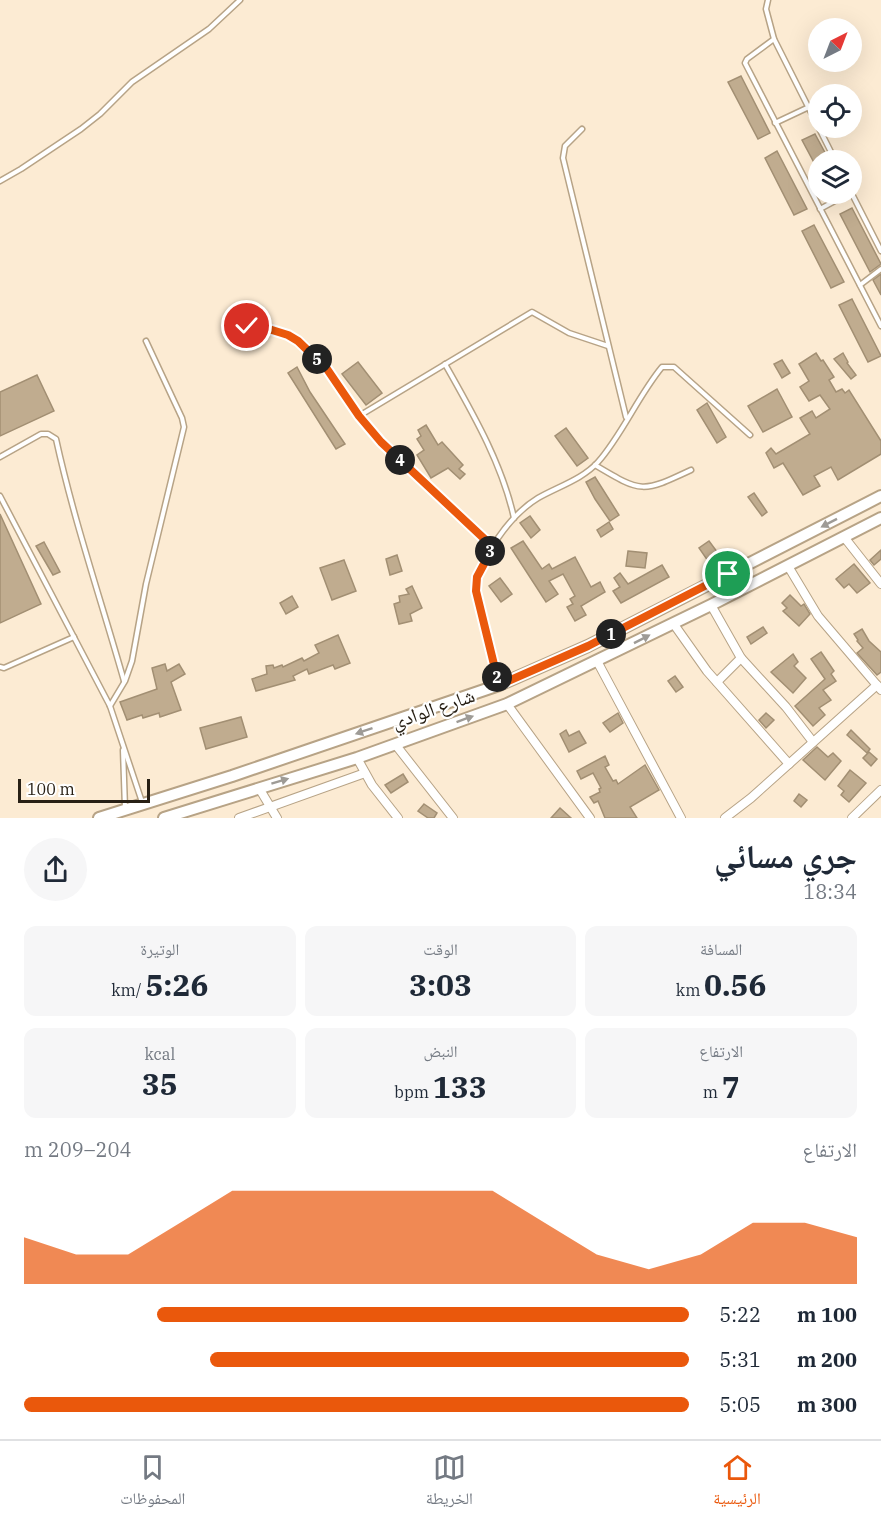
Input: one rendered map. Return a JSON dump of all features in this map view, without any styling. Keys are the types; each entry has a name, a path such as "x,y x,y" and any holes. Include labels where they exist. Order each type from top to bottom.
{"main road":[{"name":"شارع الوادي","path":"99,818 232,776 499,685 588,646 881,496"},
{"name":"شارع الوادي","path":"164,818 189,814 204,806 357,758 507,704 597,662 880,520"},
{"path":"232,776 239,794"},
{"path":"198,787 204,806"}],"street":[{"path":"844,537 881,584"},
{"path":"725,818 879,687 818,616 788,566"},
{"path":"711,605 741,658 786,706 813,742"},
{"path":"673,623 717,682 789,764"},
{"path":"717,682 741,658"},
{"path":"597,662 681,818"},
{"path":"507,704 590,818"},
{"path":"395,744 450,817"},
{"path":"357,758 380,797 398,818"},
{"path":"239,818 364,772"},
{"path":"259,788 277,818"},
{"path":"852,818 881,790"}],"lane":[{"path":"0,181 21,170 81,129 100,114 132,82 209,29 240,0"},
{"path":"768,0 766,9 774,39 808,105"},
{"path":"774,39 747,59 745,63 881,326"},
{"path":"776,123 808,107"},
{"path":"582,129 565,146 563,158 627,418"},
{"path":"820,209 830,204"},
{"path":"855,204 881,251"},
{"path":"860,285 881,269"},
{"path":"359,416 532,312 569,333 609,346"},
{"path":"247,326 272,330 298,341 327,369 359,416 381,442 493,547"},
{"path":"110,706 125,681 134,656 146,584 184,427 182,417 146,341"},
{"path":"445,364 488,446 511,502 514,518"},
{"path":"499,685 476,591 477,577 493,547 525,507 595,465 604,455 662,367 668,365 674,367 750,435"},
{"path":"0,457 41,434 48,434 56,439 73,511 96,580 125,681"},
{"path":"595,465 626,484 647,488 691,470"},
{"path":"0,496 110,706 143,804"},
{"path":"0,667 4,668 74,637"},
{"path":"123,749 125,810"}],"building":[{"path":"741,76 770,133 758,139 728,82"},
{"path":"808,137 817,138 824,150 808,151 802,140"},
{"path":"777,151 807,209 794,215 765,158"},
{"path":"852,208 881,264 870,272 840,214"},
{"path":"814,225 844,282 831,288 802,231"},
{"path":"881,274 881,295 873,280"},
{"path":"852,299 881,356 868,362 839,305"},
{"path":"816,353 834,377 829,380 836,392 842,389 845,393 849,390 881,441 881,454 838,480 831,467 814,476 820,486 803,495 783,463 774,468 766,453 771,448 776,454 810,434 800,418 812,411 816,418 830,409 820,395 809,401 800,387 809,381 799,364"},
{"path":"843,353 856,375 851,379 834,359"},
{"path":"782,360 790,373 782,378 774,364"},
{"path":"358,362 382,393 366,405 342,374"},
{"path":"297,367 310,392 345,444 336,449 288,373"},
{"path":"37,375 54,411 0,436 0,392"},
{"path":"777,389 792,417 763,432 748,406"},
{"path":"707,403 726,437 717,443 697,410"},
{"path":"426,425 438,445 442,442 463,465 459,469 465,474 460,479 448,468 431,478 417,455 424,450 417,439 421,436 418,430"},
{"path":"566,428 588,458 577,466 555,436"},
{"path":"595,477 619,515 610,521 586,482"},
{"path":"754,493 767,512 762,516 748,497"},
{"path":"0,514 41,604 0,623"},
{"path":"530,516 540,530 531,538 520,523"},
{"path":"609,522 613,529 601,537 597,530"},
{"path":"523,541 542,569 549,564 552,569 575,557 591,587 600,582 605,592 581,606 586,615 575,621 567,607 573,604 570,599 575,596 563,574 549,581 558,594 546,602 511,548"},
{"path":"709,541 718,553 708,561 699,548"},
{"path":"44,542 60,572 53,575 36,546"},
{"path":"881,550 881,559 874,565 870,560"},
{"path":"628,551 647,553 645,568 626,566"},
{"path":"397,555 402,571 390,575 386,559"},
{"path":"344,560 356,591 332,600 320,568"},
{"path":"854,564 870,583 857,593 849,584 844,588 836,579"},
{"path":"662,565 669,577 621,603 613,591 620,587 614,578 620,573 628,584"},
{"path":"500,578 512,594 501,602 489,586"},
{"path":"412,586 422,608 410,614 412,621 399,624 394,604 400,602 399,596 409,594 406,589"},
{"path":"790,595 801,606 804,604 810,614 799,626 783,611 787,608 782,603"},
{"path":"292,596 298,607 286,614 280,603"},
{"path":"763,627 767,633 751,644 747,637"},
{"path":"862,629 869,641 881,652 881,672 877,675 857,653 863,648 854,634"},
{"path":"338,635 350,663 335,669 333,665 309,674 307,669 293,676 295,680 256,691 252,679 267,674 266,666 273,665 274,668 282,665 283,667 302,658 304,661 319,653 315,645"},
{"path":"821,652 834,671 831,674 836,681 823,690 831,700 819,708 825,715 813,726 795,706 825,679 811,659"},
{"path":"793,654 798,662 794,666 806,678 793,693 771,672"},
{"path":"165,664 167,671 179,664 185,674 171,682 181,710 160,717 159,713 127,720 120,702 157,689 152,668"},
{"path":"675,676 683,687 676,692 668,681"},
{"path":"618,713 623,723 610,732 603,723"},
{"path":"766,713 774,720 766,728 759,720"},
{"path":"241,717 247,737 206,749 200,728"},
{"path":"566,730 569,736 579,731 586,743 569,752 560,734"},
{"path":"851,730 870,749 867,753 847,735"},
{"path":"817,747 828,757 833,753 841,761 825,780 803,760"},
{"path":"869,752 877,759 871,766 863,758"},
{"path":"605,756 609,765 605,767 613,781 616,780 618,784 645,765 659,790 630,807 637,818 605,818 598,801 594,803 590,797 600,792 601,788 593,773 581,779 577,771"},
{"path":"850,770 866,783 849,802 841,795 844,791 838,786"},
{"path":"403,774 408,782 391,793 385,785"},
{"path":"799,794 807,800 801,807 794,801"},
{"path":"424,804 437,813 434,818 428,818 418,811"},
{"path":"560,808 571,818 551,818"}],"route":[{"path":"247,326 272,330 298,341 327,369 359,416 381,442 493,547 477,577 476,591 499,685 588,646 728,574"}]}
